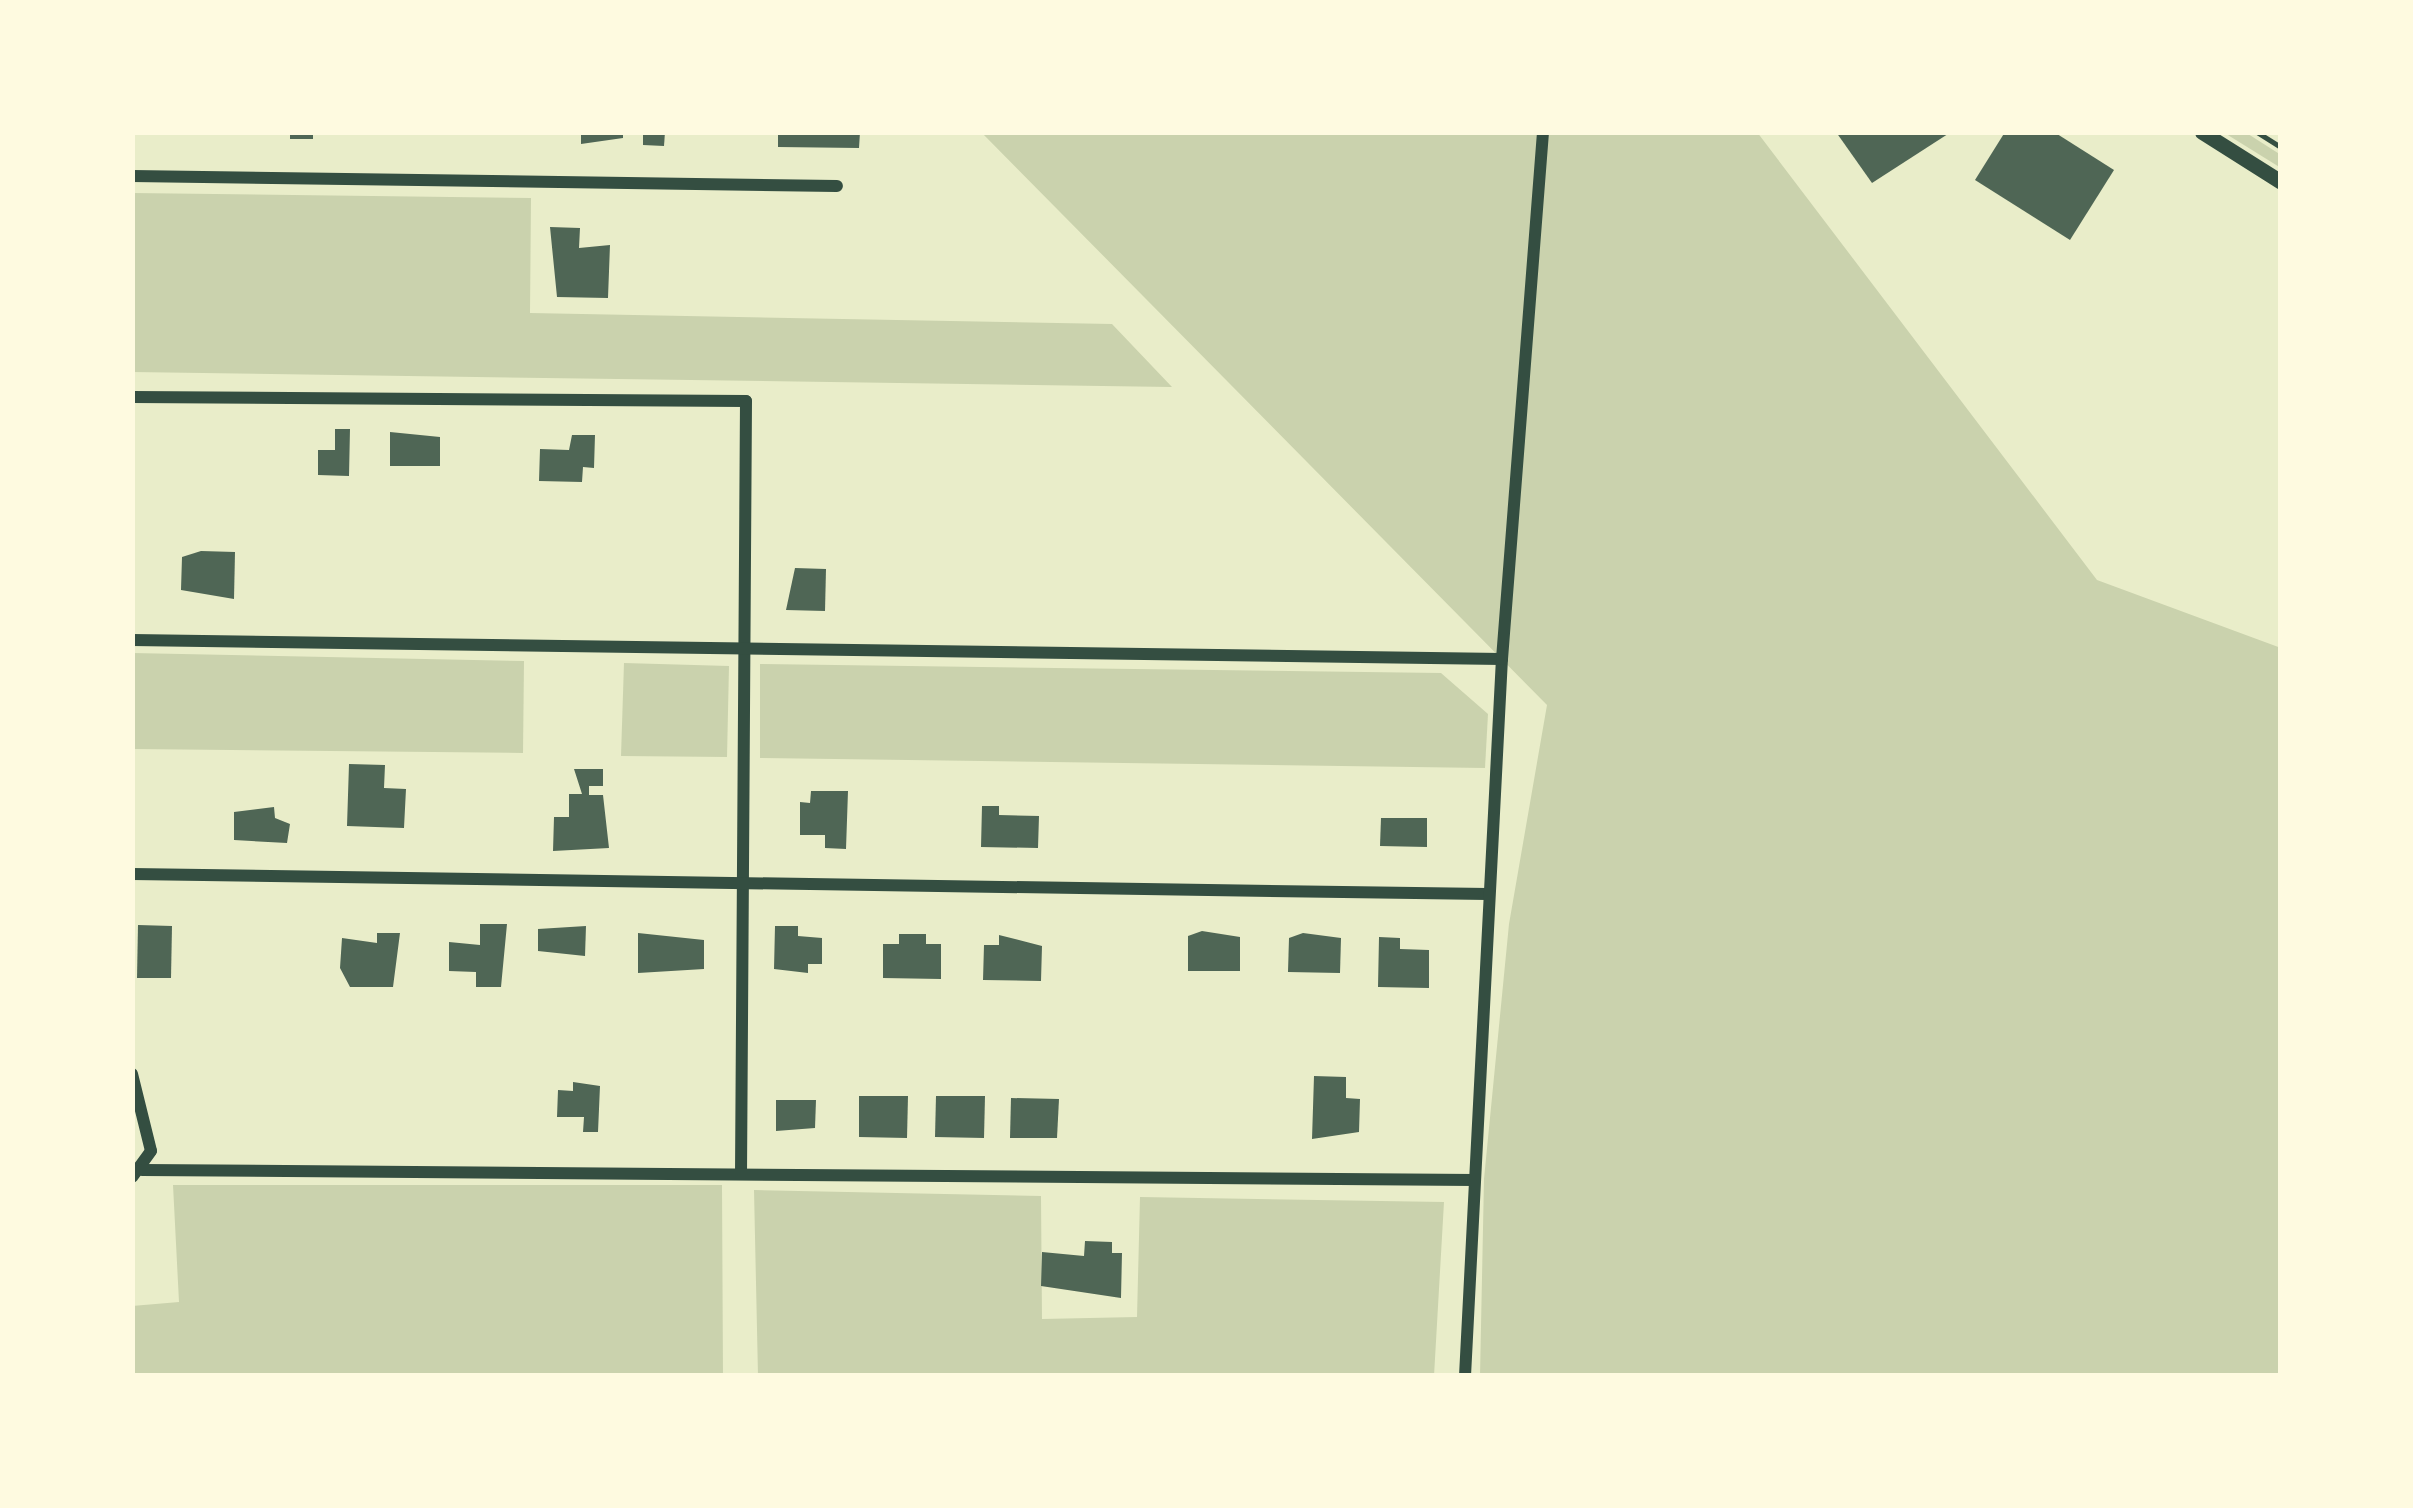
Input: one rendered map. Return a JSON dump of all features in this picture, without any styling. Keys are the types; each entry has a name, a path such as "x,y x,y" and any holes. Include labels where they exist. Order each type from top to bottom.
{"street":[{"path":"1466,1376 1502,659 1544,132"},
{"path":"2202,132 2281,182"},
{"path":"132,176 836,186"},
{"path":"132,397 746,401 741,1174"},
{"path":"132,640 1502,659"},
{"path":"132,874 740,889 1488,894"},
{"path":"132,1074 151,1150 137,1173"},
{"path":"137,1173 1475,1180"}],"path":[{"path":"2257,132 2281,147"}],"green space":[{"path":"981,132 1757,132 2097,580 2281,648 2281,1376 1480,1376 1484,1179 1509,924 1547,705"},
{"path":"2223,132 2245,132 2281,155 2281,168"},
{"path":"132,193 531,198 530,313 1112,324 1172,387 132,372"},
{"path":"132,653 524,661 523,753 132,749"},
{"path":"624,663 729,666 727,757 621,756"},
{"path":"760,664 1441,673 1488,714 1485,768 760,758"},
{"path":"173,1185 722,1185 723,1376 132,1376 132,1306 179,1302"},
{"path":"754,1190 1041,1196 1042,1319 1137,1317 1140,1197 1444,1202 1434,1376 758,1376"}],"building":[{"path":"290,132 313,132 313,139 290,139"},
{"path":"581,132 623,132 623,138 581,144"},
{"path":"643,132 665,132 664,146 643,145"},
{"path":"778,132 860,132 859,148 778,147"},
{"path":"1836,132 1951,132 1872,183"},
{"path":"2005,132 2054,132 2114,170 2070,240 1975,180"},
{"path":"550,227 580,228 579,248 610,245 608,298 557,297"},
{"path":"335,429 350,429 349,476 318,475 318,450 335,450"},
{"path":"390,432 440,437 440,466 390,466"},
{"path":"572,435 595,435 594,468 583,467 582,482 539,481 540,449 569,450"},
{"path":"201,551 235,552 234,599 181,590 182,557"},
{"path":"795,568 826,569 825,611 786,610"},
{"path":"349,764 385,765 384,788 406,789 404,828 347,826"},
{"path":"574,769 603,769 603,786 589,786 589,795 603,795 609,848 553,851 554,817 569,817 569,794 582,794"},
{"path":"811,791 848,791 846,849 825,848 825,835 800,835 800,802 810,803"},
{"path":"982,806 999,806 999,815 1039,816 1038,848 981,847"},
{"path":"274,807 275,818 290,824 287,843 234,840 234,812"},
{"path":"1381,818 1427,818 1427,847 1380,846"},
{"path":"480,924 507,924 501,987 476,987 476,972 449,971 449,942 480,945"},
{"path":"138,925 172,926 171,978 137,978"},
{"path":"586,926 585,956 538,951 538,929"},
{"path":"775,926 798,926 798,936 822,938 822,964 808,964 808,973 774,969"},
{"path":"1202,931 1240,937 1240,971 1188,971 1188,936"},
{"path":"377,933 400,933 393,987 350,987 340,968 342,938 377,943"},
{"path":"638,933 704,940 704,969 638,973"},
{"path":"1303,933 1341,938 1340,973 1288,972 1289,938"},
{"path":"899,934 926,934 926,944 941,944 941,979 883,978 883,944 899,944"},
{"path":"999,935 1042,946 1041,981 983,980 984,945 999,945"},
{"path":"1379,937 1400,938 1400,949 1429,950 1429,988 1378,987"},
{"path":"1314,1076 1346,1077 1346,1098 1360,1099 1359,1132 1312,1139"},
{"path":"573,1082 600,1086 598,1132 583,1132 584,1117 557,1117 558,1090 573,1091"},
{"path":"859,1096 908,1096 907,1138 859,1137"},
{"path":"936,1096 985,1096 984,1138 935,1137"},
{"path":"1011,1098 1059,1099 1057,1138 1010,1138"},
{"path":"776,1100 816,1100 815,1128 776,1131"},
{"path":"1085,1241 1112,1242 1112,1253 1122,1253 1121,1298 1041,1286 1042,1252 1084,1256"}]}
